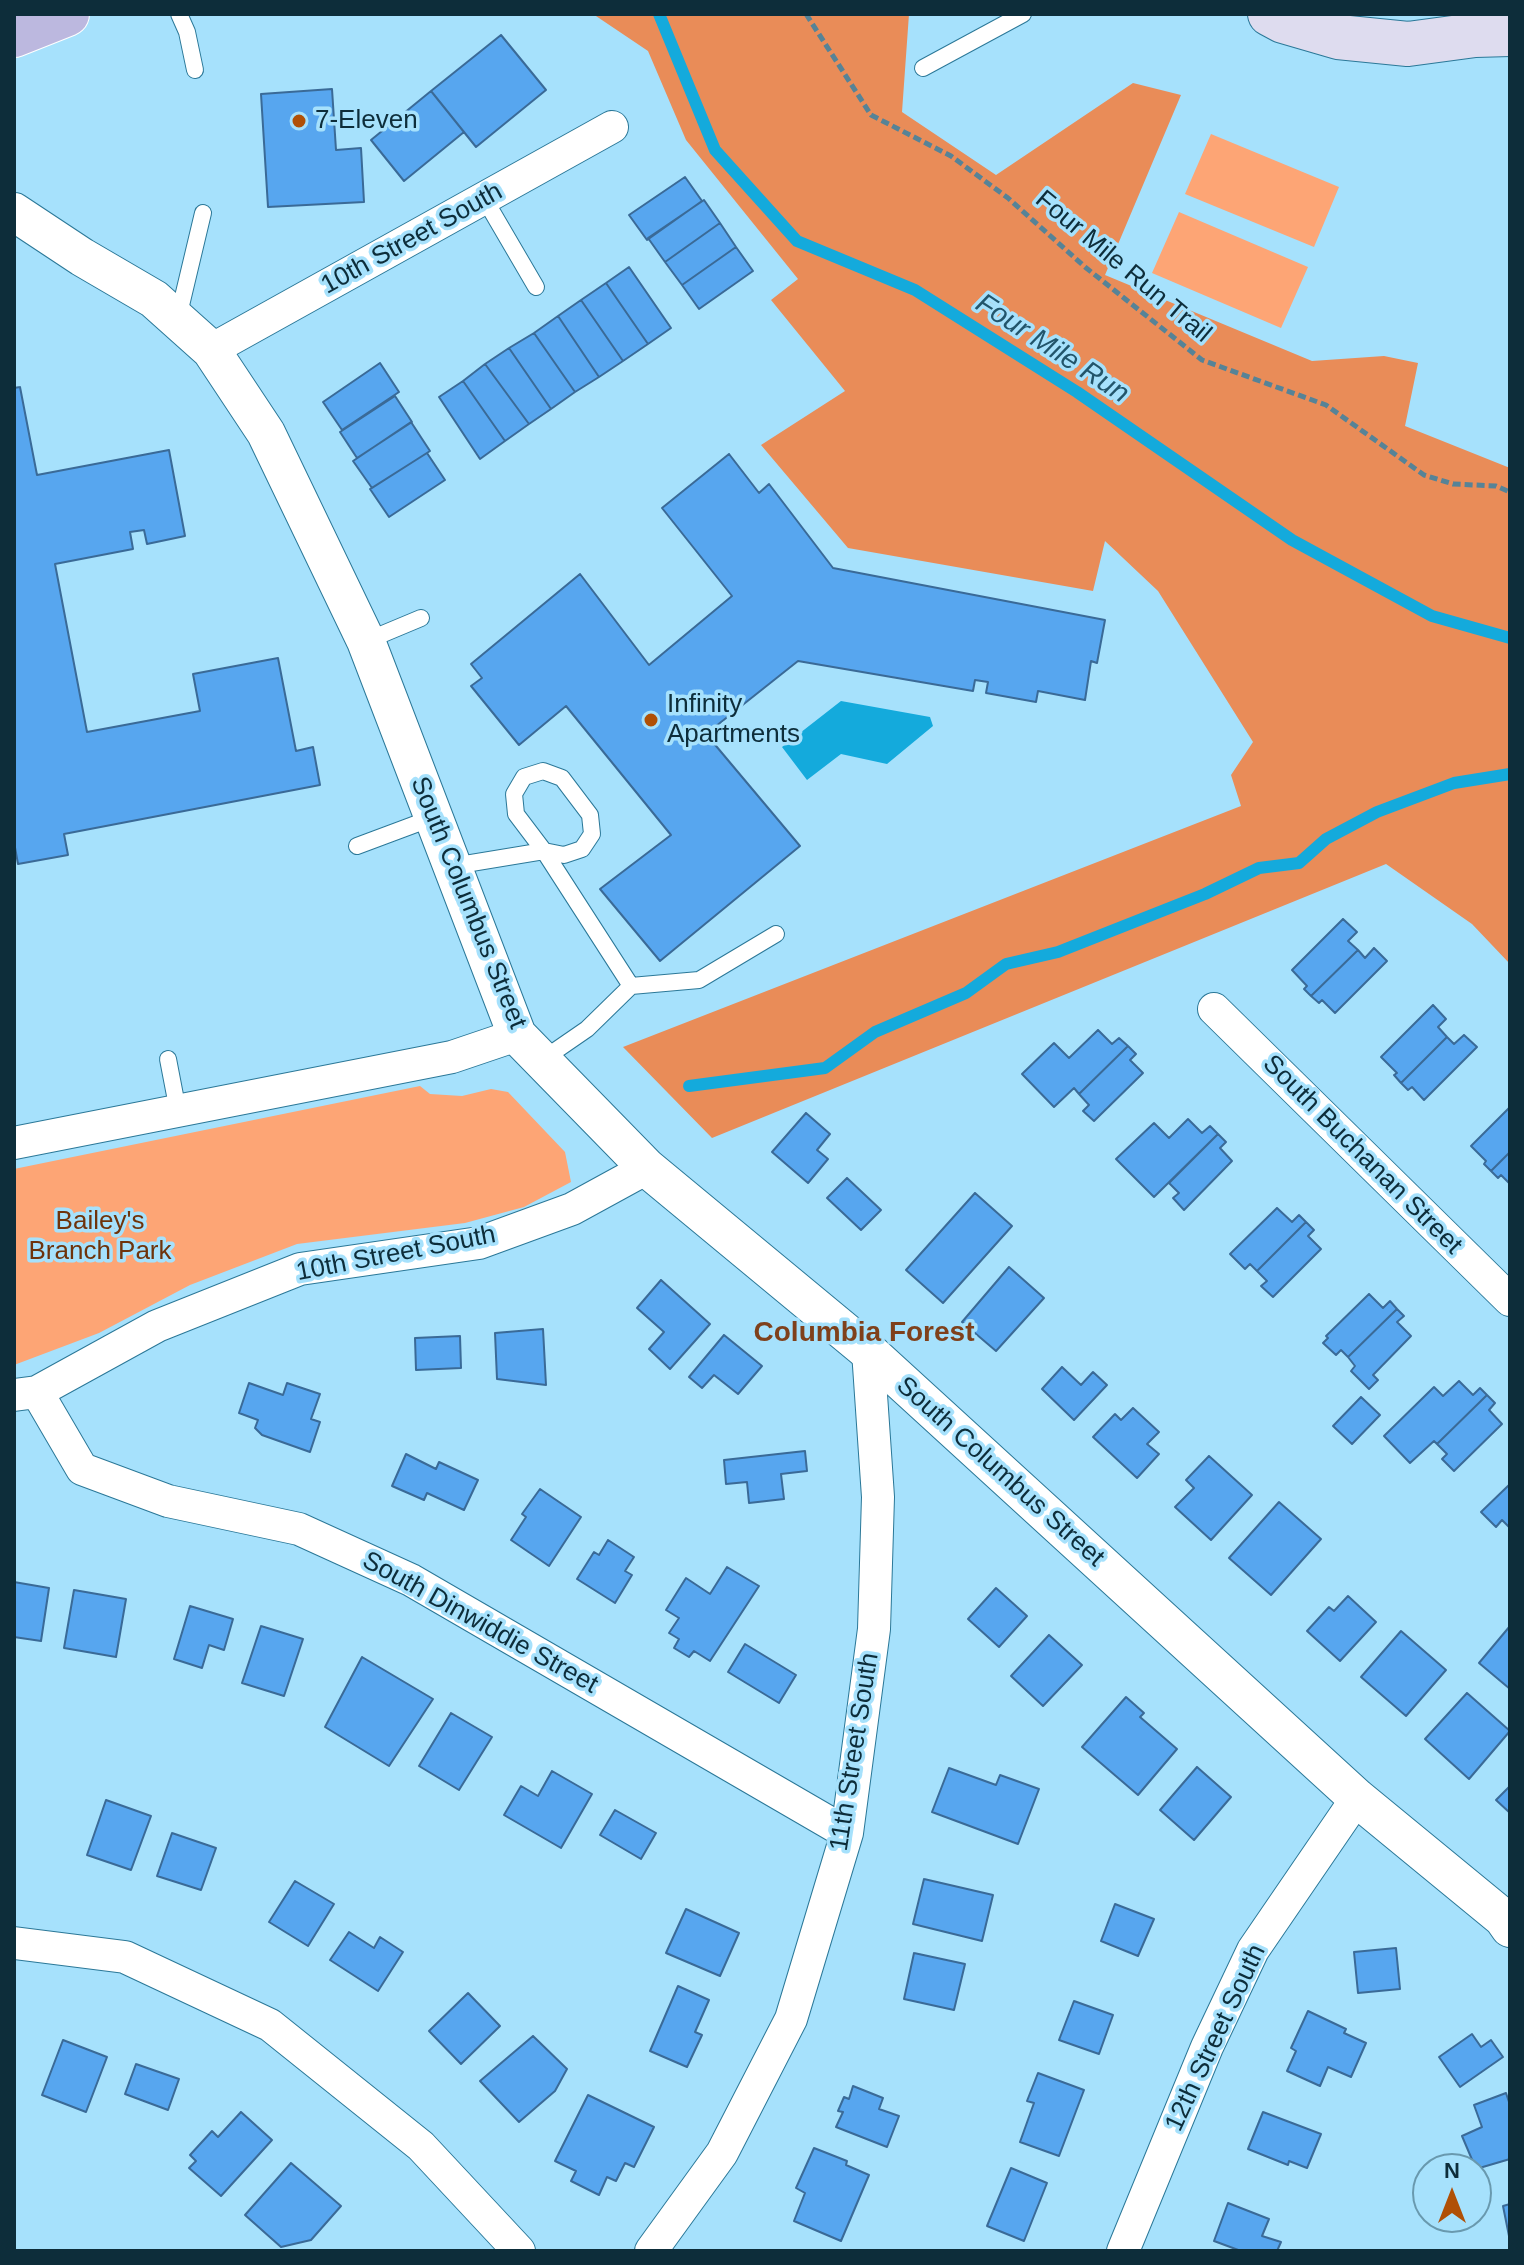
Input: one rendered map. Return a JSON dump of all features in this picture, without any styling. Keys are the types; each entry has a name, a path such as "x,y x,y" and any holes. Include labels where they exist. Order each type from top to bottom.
{"main road":[{"path":"14,35 67,14"},
{"path":"1270,14 1283,21 1338,37 1408,44 1475,35 1510,34"}],"street":[{"name":"10th Street South","path":"211,350 612,127"},
{"name":"South Columbus Street","path":"14,212 154,299 211,350 266,433 366,641 432,818 529,1047 647,1168 868,1351 1357,1798 1503,1918 1510,1928"},
{"name":"South Buchanan Street","path":"1214,1009 1510,1300"},
{"path":"14,1143 452,1057 529,1047"},
{"name":"10th Street South","path":"25,1394 157,1326 300,1269 479,1243 572,1209 647,1168"},
{"name":"11th Street South","path":"651,2251 722,2153 791,2019 847,1833 874,1629 878,1497 868,1351"},
{"name":"South Dinwiddie Street","path":"25,1394 82,1469 168,1501 299,1529 411,1580 847,1833"},
{"name":"12th Street South","path":"1123,2251 1207,2047 1253,1950 1357,1798"},
{"path":"14,1943 125,1957 270,2025 421,2146 519,2251"}],"lane":[{"path":"179,14 187,32 195,70"},
{"path":"923,68 1023,14"},
{"path":"484,198 536,287"},
{"path":"177,320 203,213"},
{"path":"366,641 421,618"},
{"path":"453,866 544,851 564,855 582,849 592,834 590,815 562,778 543,771 524,777 514,794 516,814 544,851 631,986"},
{"path":"357,846 432,818"},
{"path":"529,1047 587,1029 631,986 699,980 776,934"},
{"path":"168,1059 178,1111"}],"path":[{"name":"Four Mile Run Trail","path":"806,14 871,115 951,156 974,172 1085,267 1202,360 1326,405 1424,475 1453,484 1496,486 1510,492"}],"green space":[{"path":"1211,134 1339,187 1314,247 1185,194"},
{"path":"1179,212 1308,267 1281,328 1152,273"},
{"name":"Bailey's Branch Park","path":"420,1086 430,1094 462,1096 491,1089 508,1092 565,1152 571,1182 524,1207 465,1223 297,1244 190,1285 99,1333 14,1365 14,1169"}],"shaded area":[{"path":"593,14 909,14 902,112 996,175 1133,83 1181,95 1105,275 1312,361 1384,356 1418,363 1405,426 1510,468 1510,964 1472,924 1386,864 712,1138 623,1047 1241,806 1231,775 1253,742 1158,591 1105,541 1093,591 848,548 761,445 845,391 771,300 798,279 686,140 648,51"}],"water":[{"path":"841,701 930,717 933,726 887,764 841,754 807,780 782,747"}],"building":[{"path":"501,35 546,90 476,147 431,91"},
{"name":"7-Eleven","path":"332,89 336,150 361,148 364,202 268,207 261,94"},
{"path":"431,91 464,132 404,181 371,140"},
{"path":"685,177 702,201 647,240 629,215"},
{"path":"704,200 720,223 665,262 648,238"},
{"path":"720,223 736,247 682,285 665,262"},
{"path":"736,247 753,271 699,309 682,285"},
{"path":"629,267 671,328 648,344 606,283"},
{"path":"606,283 648,344 623,361 581,300"},
{"path":"581,300 623,361 599,377 558,316"},
{"path":"558,316 599,377 575,392 534,333"},
{"path":"534,333 575,392 551,409 509,348"},
{"path":"509,348 551,409 529,424 485,364"},
{"path":"380,363 399,392 342,430 323,402"},
{"path":"485,364 529,424 505,441 463,381"},
{"path":"463,381 505,441 480,459 439,397"},
{"path":"20,387 37,475 169,450 185,536 147,544 144,530 130,532 133,549 55,564 87,732 200,711 193,674 278,658 296,751 313,747 320,785 64,834 68,855 18,864 14,842 14,388"},
{"path":"395,396 412,422 357,458 340,432"},
{"path":"411,422 430,451 372,488 353,461"},
{"path":"427,453 445,480 389,517 370,489"},
{"name":"Infinity Apartments","path":"729,454 759,493 769,484 833,568 1105,620 1097,663 1091,661 1085,700 1038,691 1036,702 986,693 988,682 975,680 973,691 798,661 706,734 800,846 660,961 600,889 671,835 566,706 519,745 471,686 482,678 471,664 580,574 649,665 732,596 662,508"},
{"path":"1343,919 1357,932 1348,941 1358,950 1311,996 1304,989 1307,986 1292,970"},
{"path":"1374,948 1387,961 1335,1013 1322,1000 1319,1003 1311,996 1358,950 1365,958"},
{"path":"1433,1005 1446,1019 1438,1027 1447,1037 1401,1083 1394,1075 1397,1073 1381,1057"},
{"path":"1098,1030 1112,1044 1119,1038 1128,1046 1079,1094 1074,1088 1054,1107 1022,1074 1054,1043 1069,1058"},
{"path":"1464,1035 1477,1047 1424,1100 1412,1087 1408,1090 1401,1083 1447,1037 1454,1044"},
{"path":"1128,1046 1136,1054 1130,1060 1143,1073 1094,1121 1083,1111 1089,1105 1079,1094"},
{"path":"1510,1107 1510,1152 1491,1171 1471,1146"},
{"path":"806,1113 830,1134 817,1150 828,1159 808,1183 772,1152"},
{"path":"1188,1119 1202,1133 1210,1126 1218,1134 1154,1197 1116,1159 1154,1123 1169,1138"},
{"path":"1218,1134 1226,1142 1220,1148 1232,1161 1184,1210 1173,1198 1179,1193 1169,1183"},
{"path":"1510,1152 1510,1184 1491,1171"},
{"path":"847,1178 881,1210 861,1230 827,1198"},
{"path":"975,1193 1012,1226 943,1303 906,1270"},
{"path":"1277,1208 1292,1222 1299,1215 1306,1222 1257,1271 1250,1264 1245,1269 1230,1254"},
{"path":"1306,1222 1314,1230 1308,1236 1321,1249 1273,1297 1261,1286 1267,1281 1257,1271"},
{"path":"1009,1267 1044,1298 996,1351 962,1322"},
{"path":"661,1280 710,1324 670,1369 649,1349 664,1332 637,1308"},
{"path":"1369,1294 1383,1308 1390,1301 1397,1309 1348,1357 1341,1350 1336,1355 1323,1343 1328,1338 1326,1336"},
{"path":"1397,1309 1404,1316 1397,1322 1411,1336 1373,1375 1378,1380 1369,1389 1351,1371 1355,1366 1348,1357"},
{"path":"543,1329 546,1385 497,1379 495,1333"},
{"path":"724,1335 762,1366 738,1394 714,1375 702,1388 689,1377"},
{"path":"460,1336 461,1368 416,1370 415,1338"},
{"path":"1062,1367 1081,1385 1093,1372 1107,1385 1074,1420 1042,1389"},
{"path":"1459,1381 1473,1395 1480,1388 1487,1395 1437,1444 1434,1441 1410,1463 1384,1436 1434,1387 1443,1396"},
{"path":"249,1383 283,1395 287,1383 320,1394 311,1419 320,1422 310,1452 262,1435 255,1428 258,1420 239,1413"},
{"path":"1487,1395 1495,1403 1489,1410 1502,1424 1454,1471 1442,1459 1447,1454 1437,1444"},
{"path":"1361,1397 1380,1415 1352,1444 1333,1426"},
{"path":"1133,1408 1159,1432 1147,1444 1159,1454 1137,1478 1093,1437 1115,1414 1121,1420"},
{"path":"805,1451 807,1471 781,1474 784,1499 749,1503 747,1482 726,1484 724,1460"},
{"path":"406,1454 436,1469 439,1462 478,1480 464,1510 427,1493 424,1500 392,1486"},
{"path":"1209,1456 1252,1495 1211,1540 1175,1507 1194,1488 1186,1480"},
{"path":"1509,1485 1510,1528 1502,1520 1496,1527 1481,1512"},
{"path":"540,1489 581,1517 549,1566 511,1540 526,1517 522,1514"},
{"path":"1279,1502 1321,1539 1271,1595 1229,1558"},
{"path":"608,1540 634,1557 625,1571 632,1575 615,1603 577,1579 594,1552 599,1555"},
{"path":"727,1567 759,1586 710,1661 694,1651 689,1657 674,1648 679,1639 669,1633 679,1618 666,1610 686,1578 710,1594"},
{"path":"14,1582 49,1588 41,1641 14,1637"},
{"path":"996,1588 1027,1616 999,1647 968,1619"},
{"path":"74,1590 126,1599 116,1657 64,1648"},
{"path":"1348,1596 1376,1622 1340,1661 1307,1631 1329,1607 1334,1611"},
{"path":"190,1606 233,1619 224,1650 209,1645 202,1668 174,1659"},
{"path":"261,1626 303,1639 284,1696 242,1683"},
{"path":"1510,1626 1510,1689 1479,1663"},
{"path":"1401,1631 1446,1670 1406,1716 1361,1677"},
{"path":"1049,1635 1082,1665 1043,1706 1011,1676"},
{"path":"745,1644 796,1675 779,1703 728,1672"},
{"path":"362,1657 433,1699 389,1766 325,1727"},
{"path":"1467,1693 1510,1731 1469,1779 1425,1739"},
{"path":"1126,1697 1144,1713 1140,1717 1177,1749 1138,1795 1082,1747"},
{"path":"451,1713 492,1737 459,1790 419,1766"},
{"path":"1197,1767 1231,1797 1194,1840 1160,1810"},
{"path":"949,1768 996,1785 1000,1775 1039,1789 1018,1844 932,1812"},
{"path":"552,1771 592,1794 561,1848 504,1815 521,1786 538,1796"},
{"path":"1510,1786 1510,1813 1496,1800"},
{"path":"106,1800 151,1816 131,1870 87,1855"},
{"path":"615,1810 656,1833 641,1859 600,1835"},
{"path":"172,1833 216,1848 201,1890 157,1876"},
{"path":"924,1879 993,1895 982,1941 913,1924"},
{"path":"295,1881 334,1904 308,1946 269,1922"},
{"path":"1115,1904 1154,1919 1138,1956 1101,1941"},
{"path":"686,1909 739,1933 720,1976 666,1953"},
{"path":"349,1932 374,1948 380,1937 403,1952 378,1991 330,1960"},
{"path":"1396,1948 1400,1989 1358,1993 1354,1952"},
{"path":"914,1953 965,1964 954,2010 904,1999"},
{"path":"678,1986 709,2000 695,2032 702,2035 687,2067 650,2051"},
{"path":"468,1993 500,2026 461,2064 429,2031"},
{"path":"1074,2001 1113,2015 1099,2054 1059,2040"},
{"path":"1308,2011 1346,2029 1344,2033 1366,2043 1351,2077 1328,2067 1320,2086 1287,2071 1296,2051 1291,2048"},
{"path":"1472,2034 1481,2047 1491,2040 1503,2057 1460,2087 1439,2057"},
{"path":"533,2036 567,2069 555,2091 519,2122 480,2081"},
{"path":"63,2040 107,2057 86,2112 42,2095"},
{"path":"136,2064 179,2079 168,2110 125,2094"},
{"path":"1038,2073 1084,2090 1059,2156 1020,2142 1034,2103 1027,2101"},
{"path":"853,2086 883,2098 879,2109 899,2116 887,2147 836,2127 843,2112 838,2111 844,2097 849,2099"},
{"path":"1506,2093 1510,2105 1510,2159 1492,2164 1492,2153 1469,2153 1462,2136 1482,2127 1474,2105"},
{"path":"588,2095 654,2127 634,2167 625,2163 616,2181 607,2177 599,2195 571,2181 576,2171 555,2161"},
{"path":"241,2112 272,2140 221,2196 189,2168 196,2161 190,2155 212,2131 218,2137"},
{"path":"1263,2112 1321,2134 1307,2168 1289,2161 1288,2165 1248,2149"},
{"path":"814,2148 847,2161 846,2165 869,2175 841,2241 794,2221 805,2193 796,2188"},
{"path":"291,2163 341,2206 311,2240 281,2247 245,2215"},
{"path":"1011,2168 1047,2183 1024,2241 987,2226"},
{"path":"1228,2203 1269,2219 1262,2236 1281,2242 1277,2251 1241,2251 1214,2241"},
{"path":"1510,2204 1510,2241 1503,2206"}],"waterway":[{"name":"Four Mile Run","path":"659,14 715,150 797,241 915,290 1077,392 1292,540 1432,616 1510,638"},
{"path":"689,1086 825,1068 875,1032 966,993 1006,964 1058,952 1205,894 1259,868 1299,863 1326,839 1377,812 1454,783 1510,774"}],"place":[{"name":"7-Eleven","path":"299,121"},
{"name":"Infinity Apartments","path":"651,720"}],"district":[{"name":"Columbia Forest","path":"864,1333"}]}
